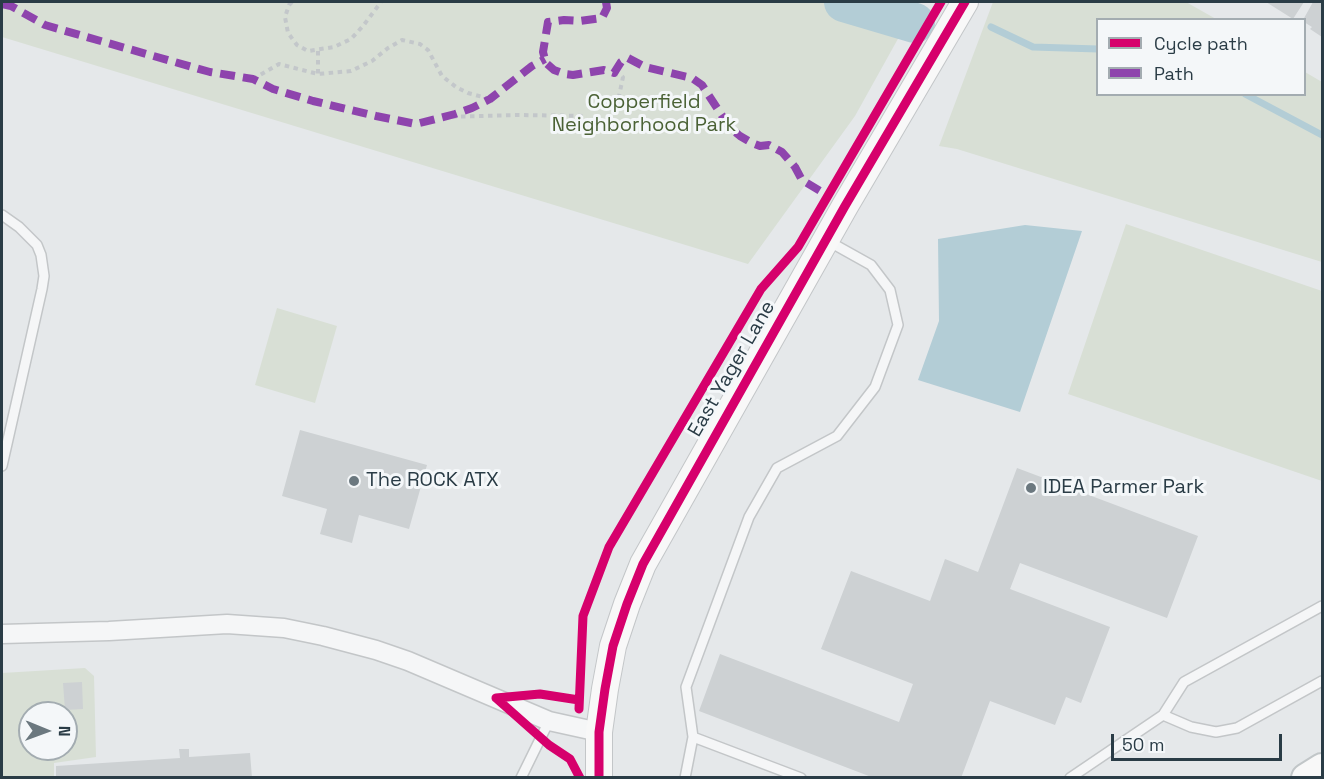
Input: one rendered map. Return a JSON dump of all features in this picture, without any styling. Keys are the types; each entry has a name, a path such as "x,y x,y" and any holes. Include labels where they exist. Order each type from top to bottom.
{"main road":[{"path":"1306,777 1323,768"}],"street":[{"name":"East Yager Lane","path":"599,777 599,732 613,646 643,564 826,240 965,2"},
{"path":"2,634 227,624 284,628 376,650 408,661 549,721 599,732"}],"lane":[{"path":"2,215 20,226 37,245 44,276 2,466"},
{"path":"685,777 693,737 686,687 749,517 777,468 837,436 875,387 898,325 890,290 871,265 826,240"},
{"path":"1070,777 1085,774 1163,715 1184,682 1323,606"},
{"path":"1163,715 1191,727 1216,732 1237,728 1323,681"},
{"path":"521,777 549,721"},
{"path":"693,737 801,777"}],"path":[{"path":"292,2 285,17 288,33 297,45 308,51 334,47 351,39 381,2"},
{"path":"253,79 279,64 318,74 351,71 372,61 402,40 420,44 428,50 442,76 456,87 490,99"},
{"path":"318,50 318,74"},
{"path":"614,73 623,77 618,101"},
{"path":"443,117 587,116"}],"green space":[{"name":"Copperfield Neighborhood Park","path":"2,2 897,2 914,10 855,116 748,264 2,37"},
{"path":"993,2 1186,2 1214,18 1096,18 1096,96 1306,96 1306,73 1322,82 1322,262 957,149 939,146"},
{"path":"1126,224 1322,291 1322,481 1068,394"},
{"path":"277,308 337,326 315,403 255,385"},
{"path":"85,668 94,676 96,757 78,760 78,701 18,701 18,761 68,761 54,763 54,777 2,778 2,673"}],"water":[{"path":"1025,225 1082,231 1020,412 918,380 939,321 938,239"}],"building":[{"path":"1266,2 1304,2 1291,18"},
{"path":"1313,2 1322,2 1322,37 1310,29 1312,27 1306,23 1304,18"},
{"name":"The ROCK ATX","path":"300,430 427,465 409,529 359,515 352,543 320,534 327,509 282,496"},
{"path":"1017,468 1198,536 1167,618 1020,563 1010,589 1110,627 1081,703 1066,697 1055,725 990,701 961,778 874,778 699,711 720,654 899,722 913,684 821,649 851,571 930,601 945,559 978,572"},
{"path":"82,682 83,709 78,709 78,701 64,701 63,683"},
{"path":"179,749 189,749 189,757 250,753 252,778 56,778 56,766 180,758"}],"waterway":[{"path":"844,2 915,23"},
{"path":"991,27 1033,47 1096,49"},
{"path":"1249,96 1322,135"}],"marked path":[{"path":"606,2 607,8 602,18 548,22 543,52 546,63 554,70 565,74 573,75 604,70 614,73 621,62 628,58 645,67 692,78 702,85 730,128 752,143 760,146 769,145 782,152 795,167 802,180 827,195"},
{"path":"2,4 11,6 45,25 210,72 253,79 273,89 313,101 416,124 455,114 490,99 532,66 545,59"}],"cycle path":[{"path":"579,709 583,616 609,547 761,289 798,247 941,2"},
{"path":"599,778 599,732 613,646 643,564 845,206 965,2"},
{"path":"496,698 540,694 579,700"},
{"path":"496,698 549,745 570,759 580,778"}],"place":[{"name":"The ROCK ATX","path":"354,481"},
{"name":"IDEA Parmer Park","path":"1031,488"}]}
